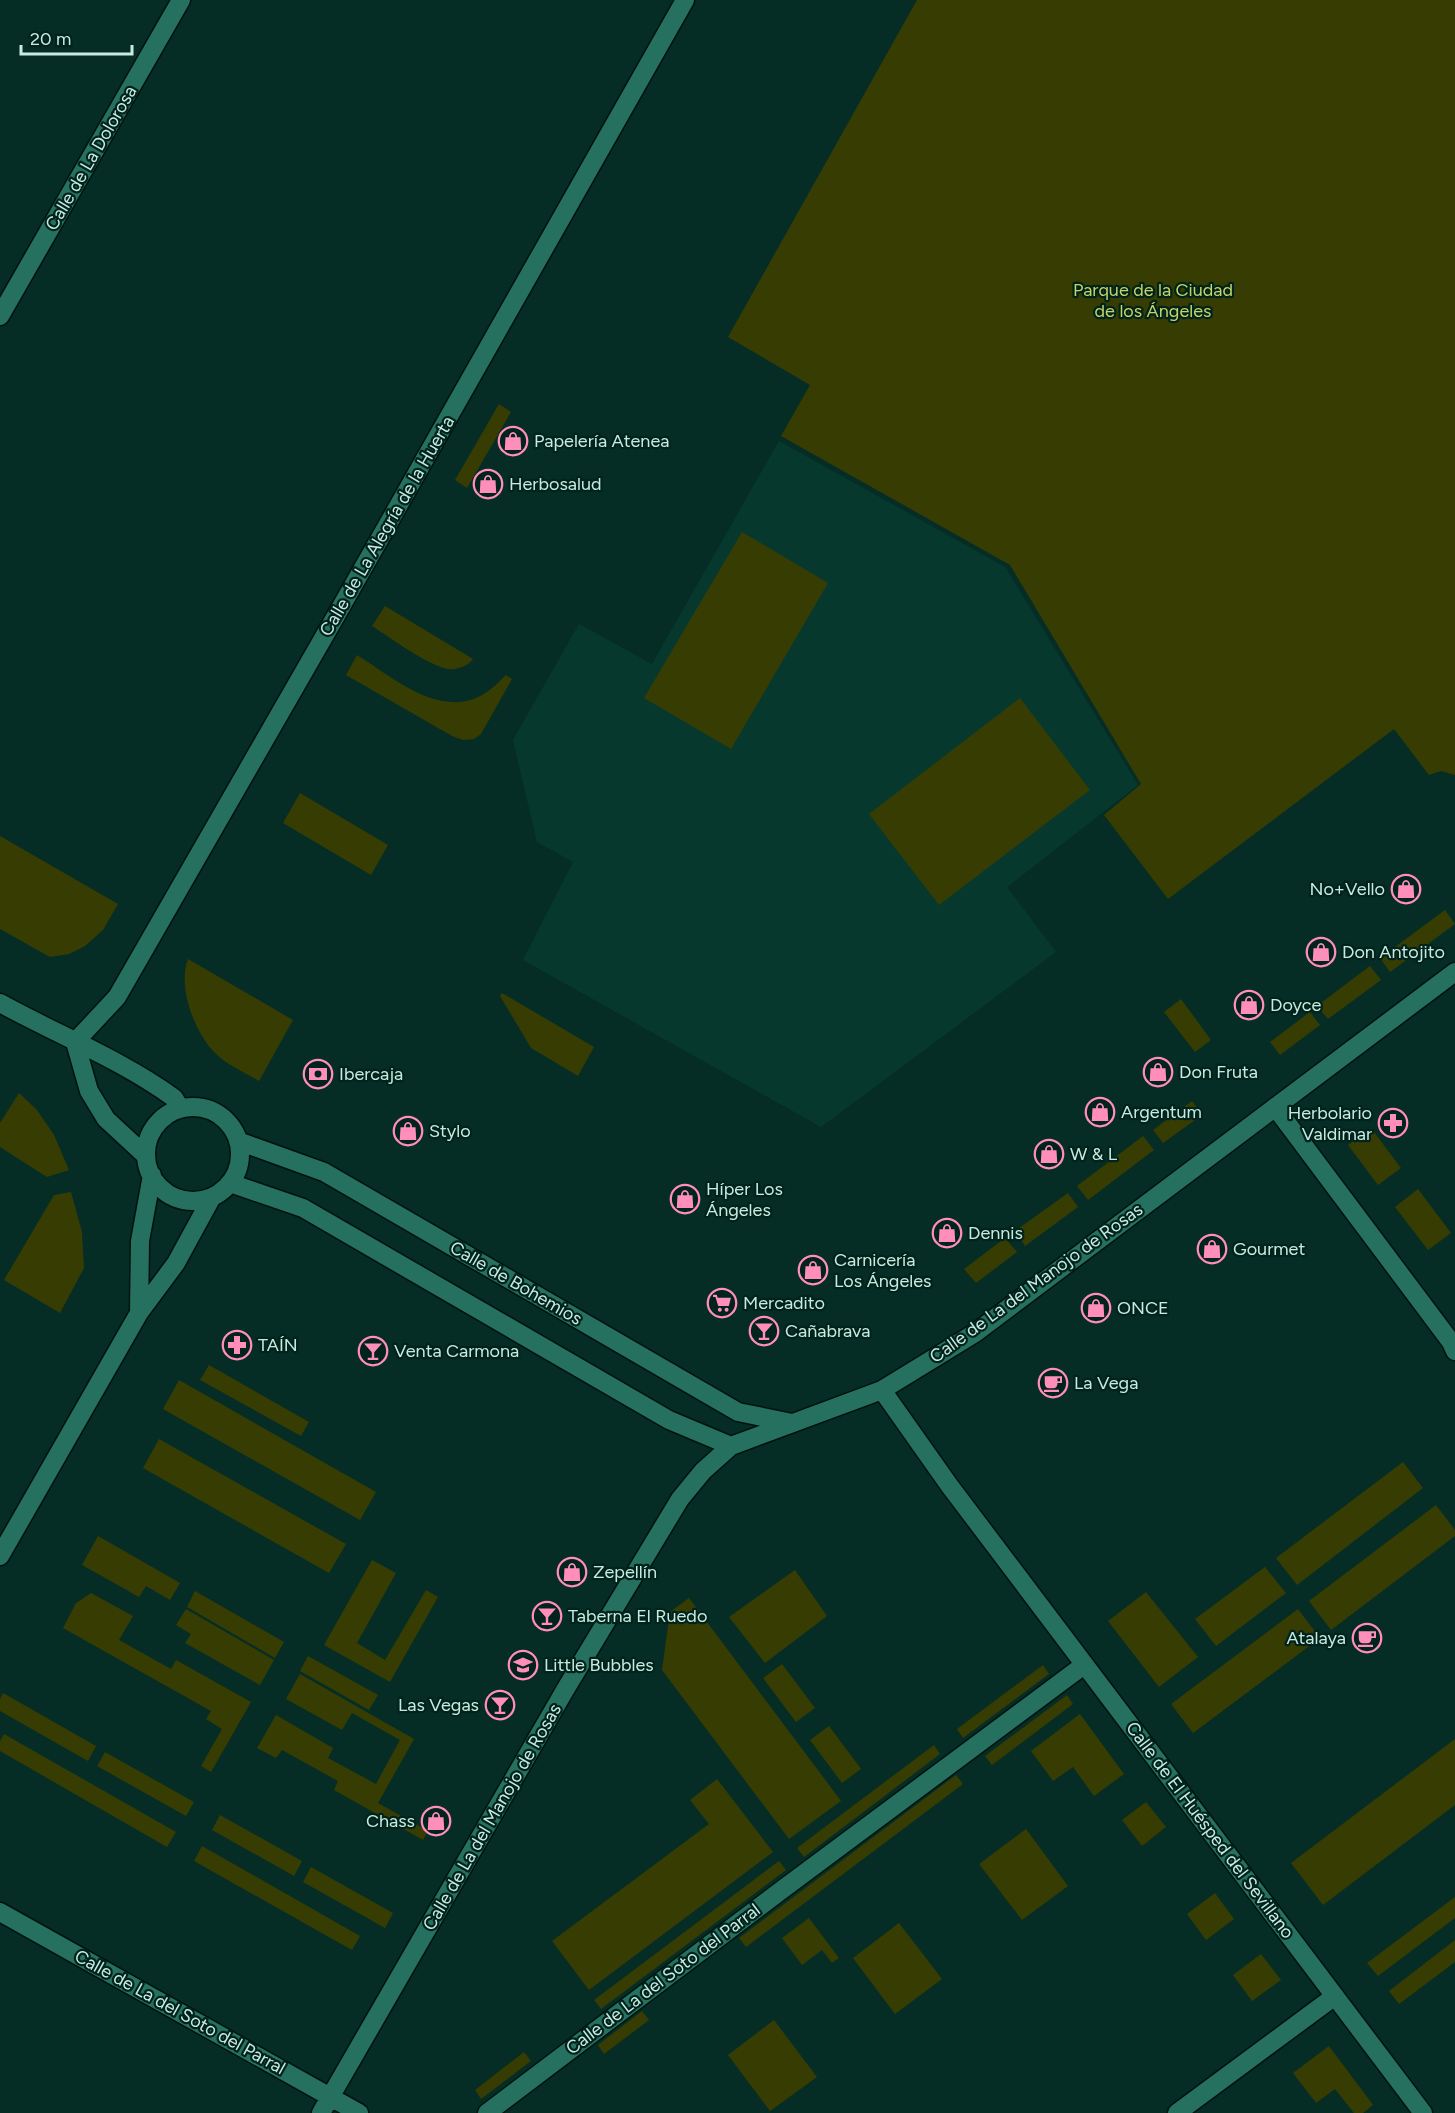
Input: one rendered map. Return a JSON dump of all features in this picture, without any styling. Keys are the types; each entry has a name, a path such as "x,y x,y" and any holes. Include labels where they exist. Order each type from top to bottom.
{"street":[{"name":"Calle de La Dolorosa","path":"0,316 181,0"},
{"name":"Calle de La Alegría de la Huerta","path":"75,1042 117,997 328,630 684,0"},
{"name":"Calle de La del Manojo de Rosas","path":"321,2113 565,1690 680,1499 703,1470 731,1446 882,1390 975,1333 1455,972"},
{"path":"0,1003 75,1042 112,1058 158,1086 174,1098 180,1108"},
{"path":"75,1042 89,1091 105,1119 146,1156"},
{"path":"196,1106 212,1110 225,1119 235,1132 238,1141 239,1162 230,1183 212,1197 198,1201 168,1194 157,1184 146,1156 148,1140 155,1126 166,1115 180,1108 196,1106"},
{"path":"1275,1107 1444,1332 1455,1351"},
{"name":"Calle de Bohemios","path":"238,1141 324,1172 738,1412 792,1423"},
{"path":"139,1313 140,1241 152,1175"},
{"path":"230,1183 303,1208 669,1420 731,1446"},
{"path":"0,1556 139,1313 176,1263 212,1197"},
{"name":"Calle de El Huésped del Sevillano","path":"882,1390 949,1485 1423,2113"},
{"name":"Calle de La del Soto del Parral","path":"487,2113 1084,1665"},
{"name":"Calle de La del Soto del Parral","path":"0,1912 359,2113"},
{"path":"1177,2113 1335,1996"}],"shaded area":[{"path":"779,441 1005,567 1138,785 1007,887 1056,952 821,1127 523,960 573,862 537,842 513,740 579,624 652,664"}],"green space":[{"name":"Parque de la Ciudad de los Ángeles","path":"917,0 1455,0 1455,775 1441,771 1429,775 1394,729 1168,899 1104,815 1141,784 1010,565 781,436 810,385 728,337"},
{"path":"499,404 511,412 467,488 455,480"},
{"path":"742,532 828,583 731,749 644,698"},
{"path":"385,606 473,659 462,667 448,669 409,650 372,626"},
{"path":"357,655 414,691 444,701 460,702 476,698 496,685 506,675 512,679 481,734 474,739 463,740 452,736 346,675"},
{"path":"1020,698 1090,790 939,905 869,814"},
{"path":"300,793 388,845 371,875 283,823"},
{"path":"0,836 118,904 103,930 85,946 69,954 50,957 0,929"},
{"path":"1445,910 1455,924 1390,972 1380,958"},
{"path":"188,959 293,1020 259,1081 230,1065 215,1053 201,1034 186,996 185,970"},
{"path":"1370,966 1381,980 1328,1019 1317,1006"},
{"path":"502,993 594,1047 578,1076 531,1048 500,996"},
{"path":"1181,999 1211,1040 1195,1052 1164,1012"},
{"path":"1310,1012 1320,1025 1280,1055 1270,1042"},
{"path":"19,1093 37,1110 54,1135 69,1170 47,1177 0,1147 0,1123"},
{"path":"1192,1101 1202,1115 1163,1143 1153,1130"},
{"path":"1371,1128 1401,1168 1378,1185 1348,1145"},
{"path":"1143,1136 1154,1150 1088,1200 1077,1186"},
{"path":"1418,1189 1451,1233 1428,1250 1395,1207"},
{"path":"71,1192 82,1232 84,1268 60,1313 4,1280 54,1195"},
{"path":"1068,1193 1078,1207 1025,1246 1015,1231"},
{"path":"1005,1238 1017,1252 976,1283 964,1269"},
{"path":"209,1365 309,1422 301,1436 200,1380"},
{"path":"179,1380 376,1492 360,1520 163,1409"},
{"path":"159,1439 346,1544 329,1573 143,1468"},
{"path":"1403,1462 1423,1488 1297,1585 1276,1558"},
{"path":"1436,1505 1455,1530 1455,1536 1331,1630 1309,1601"},
{"path":"98,1536 180,1583 170,1600 146,1586 139,1597 82,1565"},
{"path":"372,1560 396,1573 357,1643 385,1660 426,1590 438,1597 390,1682 324,1645"},
{"path":"1265,1567 1286,1593 1216,1646 1195,1619"},
{"path":"795,1570 827,1616 765,1663 729,1617"},
{"path":"195,1591 284,1642 275,1658 187,1607"},
{"path":"1146,1592 1198,1657 1159,1687 1108,1621"},
{"path":"91,1593 133,1616 119,1640 171,1669 176,1660 251,1702 211,1772 201,1766 222,1729 206,1719 211,1711 63,1628 76,1603"},
{"path":"689,1598 841,1801 789,1839 662,1670 670,1612"},
{"path":"186,1609 274,1660 260,1685 185,1643 191,1634 176,1625"},
{"path":"1298,1609 1320,1638 1193,1733 1171,1704"},
{"path":"308,1656 378,1695 369,1710 300,1671"},
{"path":"782,1664 815,1708 796,1722 763,1678"},
{"path":"1043,1665 1049,1674 963,1738 957,1729"},
{"path":"300,1674 414,1739 378,1803 428,1831 423,1840 334,1790 338,1781 282,1750 276,1758 257,1748 276,1715 333,1748 328,1758 376,1784 400,1740 352,1713 342,1730 286,1699"},
{"path":"3,1693 96,1746 88,1761 0,1711 0,1699"},
{"path":"1067,1695 1073,1704 992,1765 985,1756"},
{"path":"1080,1714 1124,1774 1094,1796 1073,1767 1053,1781 1031,1751"},
{"path":"829,1726 861,1769 842,1783 810,1740"},
{"path":"4,1734 176,1832 167,1847 0,1751 0,1741"},
{"path":"1455,1739 1455,1805 1323,1905 1291,1863"},
{"path":"934,1745 940,1754 804,1857 797,1848"},
{"path":"105,1752 194,1802 186,1816 97,1766"},
{"path":"956,1775 963,1784 746,1947 739,1938"},
{"path":"717,1779 773,1852 589,1990 552,1941 709,1824 690,1800"},
{"path":"1146,1802 1166,1827 1142,1846 1122,1820"},
{"path":"220,1815 302,1861 294,1876 212,1830"},
{"path":"1026,1829 1068,1886 1022,1920 979,1864"},
{"path":"202,1846 360,1936 352,1950 194,1861"},
{"path":"779,1861 786,1870 601,2009 594,2000"},
{"path":"311,1867 393,1913 385,1928 303,1882"},
{"path":"1215,1893 1234,1919 1206,1940 1187,1914"},
{"path":"1455,1897 1455,1918 1378,1976 1367,1963"},
{"path":"809,1918 839,1958 832,1963 822,1950 802,1965 782,1938"},
{"path":"899,1923 942,1979 895,2014 853,1958"},
{"path":"1455,1940 1455,1962 1399,2004 1389,1991"},
{"path":"1261,1954 1281,1980 1252,2001 1233,1975"},
{"path":"642,2011 649,2020 604,2054 598,2045"},
{"path":"774,2020 817,2077 770,2111 728,2055"},
{"path":"1329,2046 1373,2105 1363,2113 1354,2113 1335,2089 1316,2103 1293,2073"},
{"path":"524,2052 531,2061 481,2099 475,2090"}],"place":[{"name":"Papelería Atenea","path":"513,441"},
{"name":"Herbosalud","path":"488,484"},
{"name":"No+Vello","path":"1406,889"},
{"name":"Don Antojito","path":"1321,952"},
{"name":"Doyce","path":"1249,1005"},
{"name":"Don Fruta","path":"1158,1072"},
{"name":"Ibercaja","path":"318,1074"},
{"name":"Argentum","path":"1100,1112"},
{"name":"Herbolario Valdimar","path":"1393,1123"},
{"name":"Stylo","path":"408,1131"},
{"name":"W & L","path":"1049,1154"},
{"name":"Híper Los Ángeles","path":"685,1199"},
{"name":"Dennis","path":"947,1233"},
{"name":"Gourmet","path":"1212,1249"},
{"name":"Carnicería Los Ángeles","path":"813,1270"},
{"name":"Mercadito","path":"722,1303"},
{"name":"ONCE","path":"1096,1308"},
{"name":"Cañabrava","path":"764,1331"},
{"name":"TAÍN","path":"237,1345"},
{"name":"Venta Carmona","path":"373,1351"},
{"name":"La Vega","path":"1053,1383"},
{"name":"Zepellín","path":"572,1572"},
{"name":"Taberna El Ruedo","path":"547,1616"},
{"name":"Atalaya","path":"1367,1638"},
{"name":"Little Bubbles","path":"523,1665"},
{"name":"Las Vegas","path":"500,1705"},
{"name":"Chass","path":"436,1821"}]}
